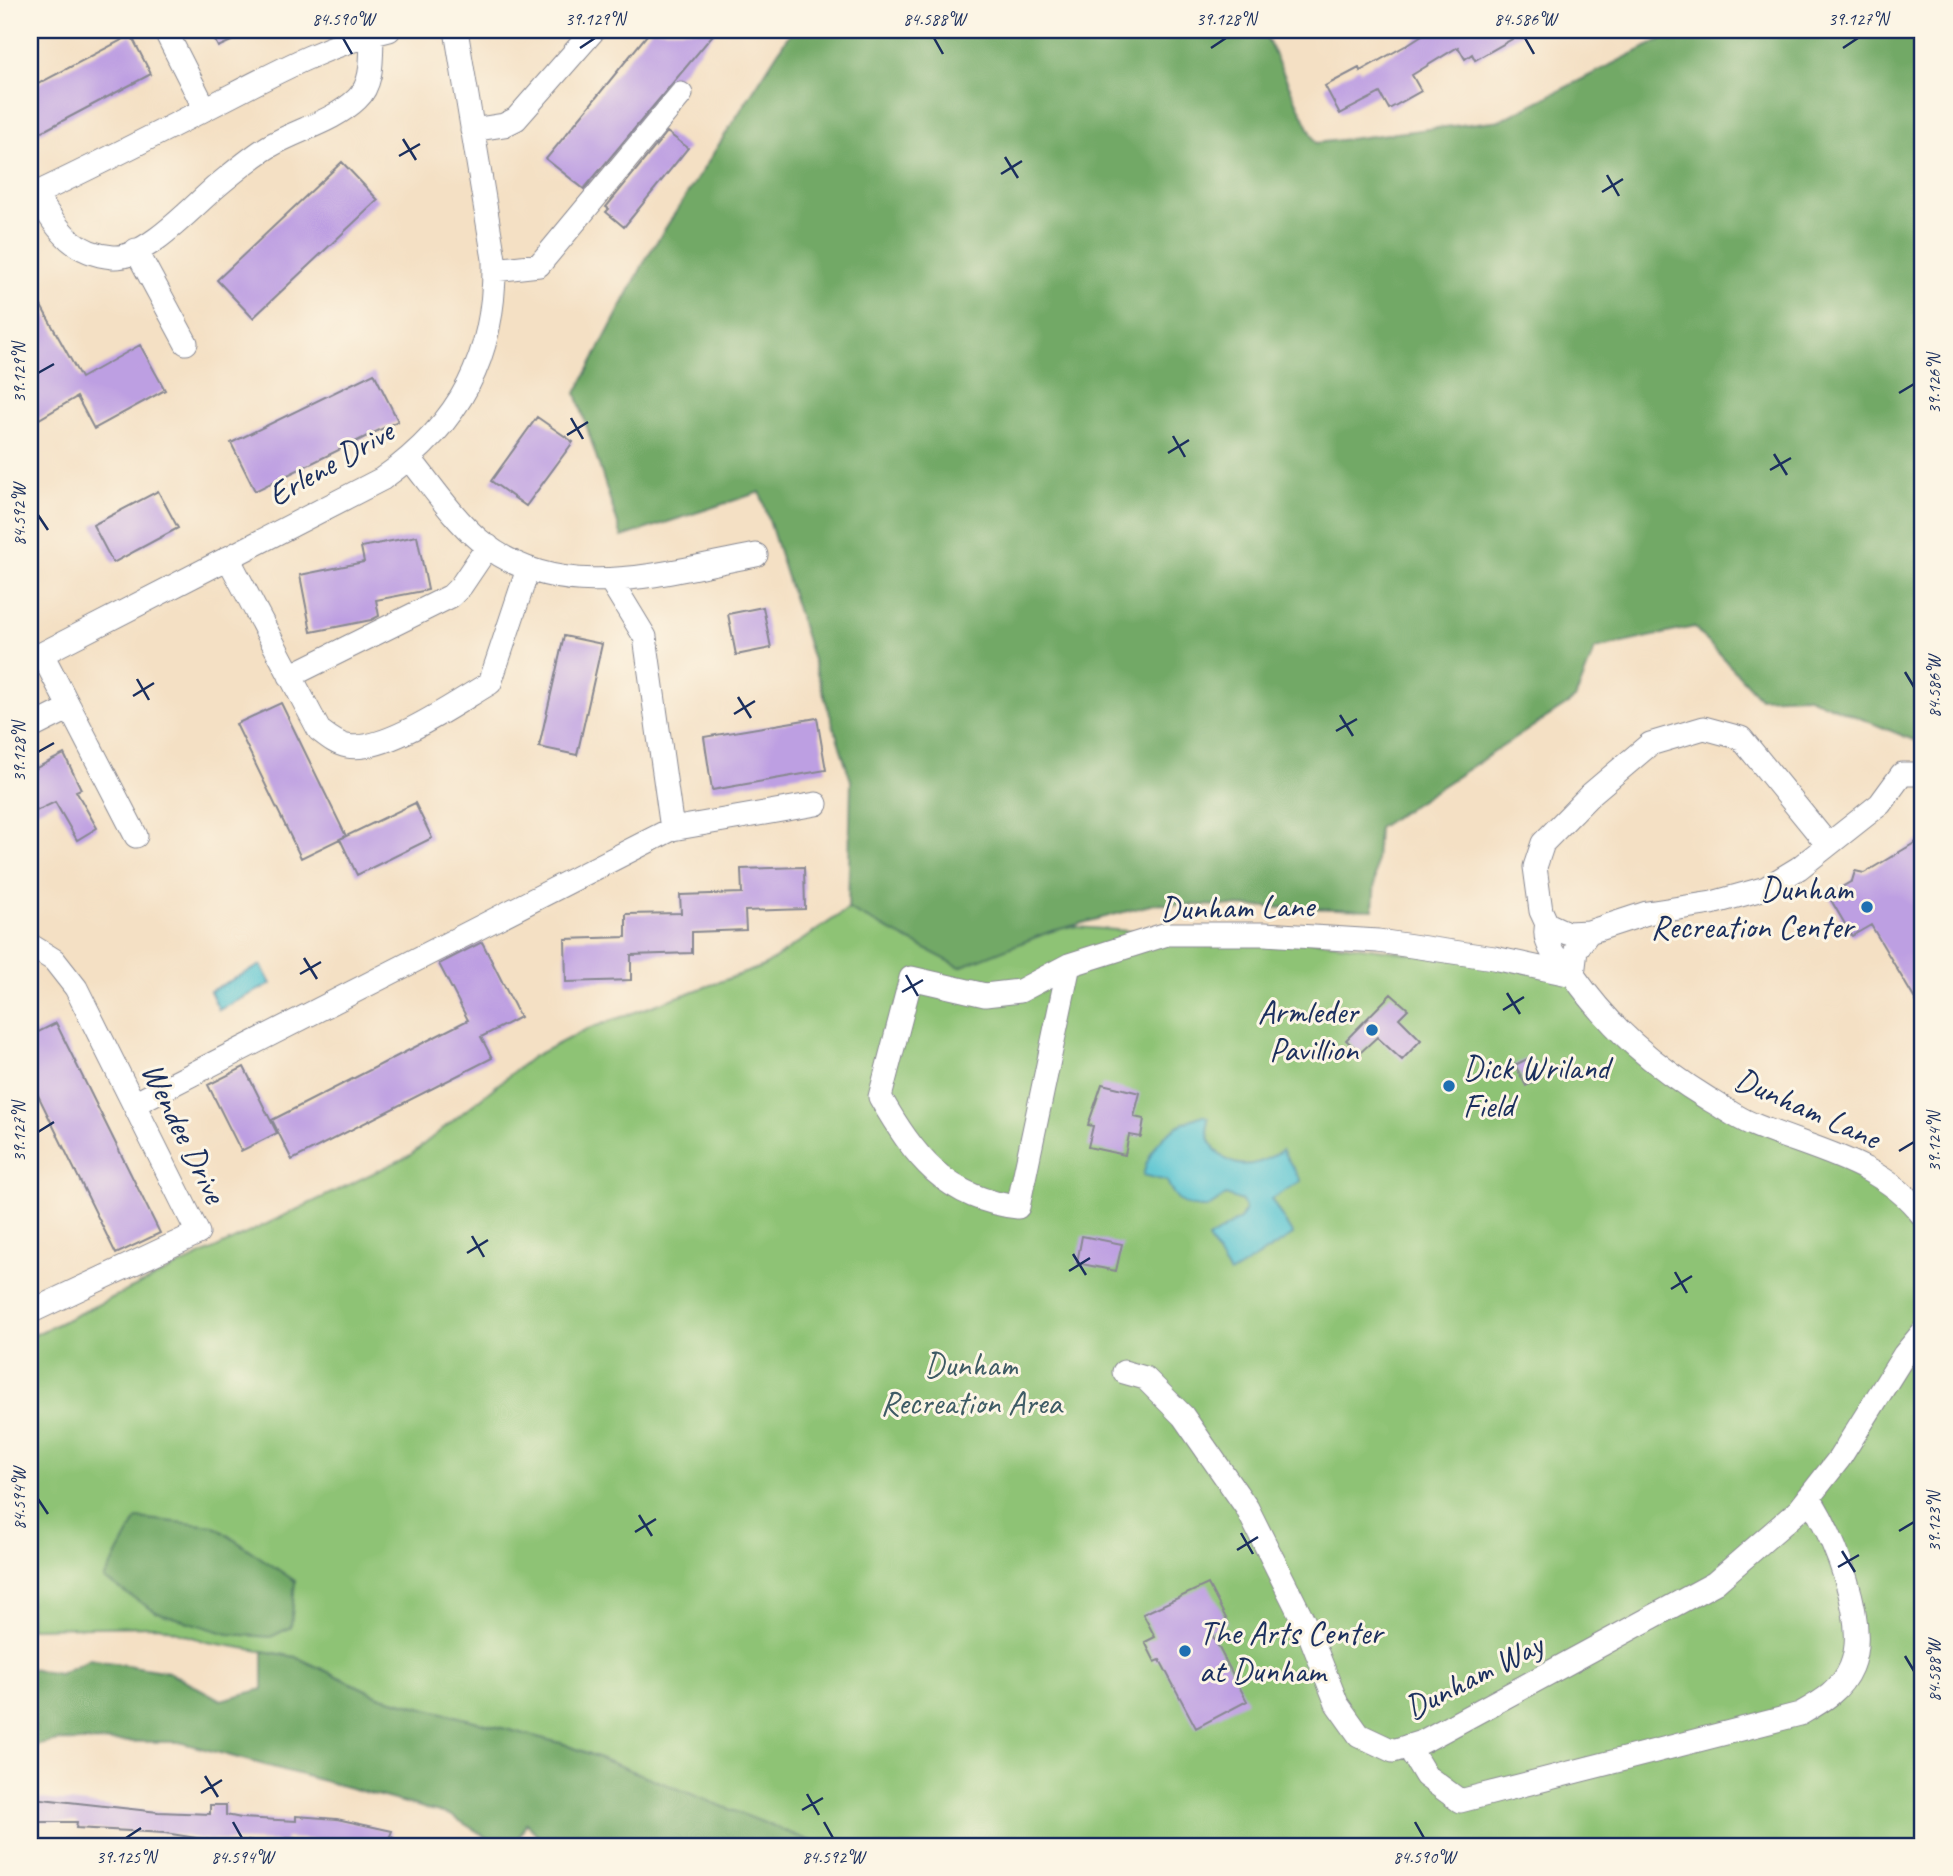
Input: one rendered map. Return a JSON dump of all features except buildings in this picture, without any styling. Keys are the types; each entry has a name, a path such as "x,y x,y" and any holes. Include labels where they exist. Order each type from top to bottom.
{"street":[{"path":"165,30 205,109"},
{"name":"Erlene Drive","path":"36,657 382,479 410,459 456,408 474,376 492,314 494,270 456,30"},
{"path":"472,130 504,125 516,119 594,30"},
{"path":"380,32 369,81 358,99 268,147 170,228 136,250 116,257 82,251 58,228 32,195 102,163 323,49 380,32"},
{"path":"494,270 539,265 681,94"},
{"path":"136,250 186,343"},
{"path":"410,459 466,527 488,547 528,569 555,578 611,581 756,555"},
{"path":"290,676 451,596 488,547"},
{"path":"228,558 319,730 346,746 361,746 393,737 490,683 528,569"},
{"path":"611,581 645,637 672,829"},
{"path":"36,657 70,708 136,836"},
{"path":"30,728 70,708"},
{"path":"1573,975 1553,955 1545,932 1547,924 1541,911 1535,867 1542,843 1591,794 1650,744 1704,728 1741,738 1828,845"},
{"path":"1547,924 1567,933 1589,932 1647,913 1712,903 1766,888 1799,868 1880,804 1902,774 1923,774"},
{"path":"134,1104 672,829 816,804"},
{"path":"1573,975 1576,950 1589,932"},
{"name":"Dunham Lane","path":"1069,965 1017,1207 987,1204 947,1183 904,1138 880,1097 911,978 985,995 1020,991 1069,965 1167,934 1265,934 1388,943 1494,958 1573,975 1615,1029 1681,1082 1749,1123 1873,1170 1908,1196 1923,1216"},
{"name":"Wendee Drive","path":"30,945 54,960 76,988 198,1233 30,1312"},
{"name":"Dunham Way","path":"1124,1372 1145,1378 1183,1416 1247,1508 1308,1630 1337,1704 1359,1735 1393,1751 1408,1746 1554,1672 1715,1583 1760,1546 1809,1497 1839,1460 1904,1355 1923,1332"},
{"path":"1408,1746 1426,1776 1460,1801 1800,1714 1830,1697 1851,1667 1857,1635 1846,1583 1825,1521 1809,1497"}],"green space":[{"path":"792,30 1263,30 1316,143 1501,120 1668,36 1671,30 1923,30 1923,744 1806,696 1760,698 1694,627 1595,649 1575,699 1378,828 1373,910 1154,904 1049,932 960,967 848,909 851,781 760,492 622,537 576,393 647,257"},
{"name":"Dunham Recreation Area","path":"848,909 1167,934 1265,934 1573,975 1681,1082 1873,1170 1923,1216 1923,1846 823,1846 564,1744 381,1697 296,1657 207,1642 159,1626 30,1628 30,1337 409,1156 532,1057 585,1030 764,966"},
{"path":"137,1518 214,1526 295,1581 291,1627 271,1637 228,1634 156,1612 104,1579"},
{"path":"263,1651 296,1657 381,1697 564,1744 823,1846 548,1846 526,1823 515,1846 501,1846 450,1815 179,1742 58,1741 30,1747 30,1669 59,1674 90,1659 169,1672 221,1700 263,1689"}],"water":[{"path":"261,965 271,984 219,1010 210,991"},
{"path":"1203,1115 1208,1118 1209,1138 1227,1160 1246,1165 1267,1159 1282,1150 1301,1181 1271,1199 1293,1235 1230,1274 1208,1239 1241,1218 1245,1209 1242,1201 1226,1195 1207,1208 1193,1207 1177,1198 1167,1181 1143,1175 1152,1153 1164,1136 1181,1124"}],"place":[{"name":"Dunham Recreation Center","path":"1867,907"},
{"name":"Armleder Pavillion","path":"1372,1030"},
{"name":"Dick Wriland Field","path":"1449,1086"},
{"name":"The Arts Center at Dunham","path":"1185,1651"}]}
